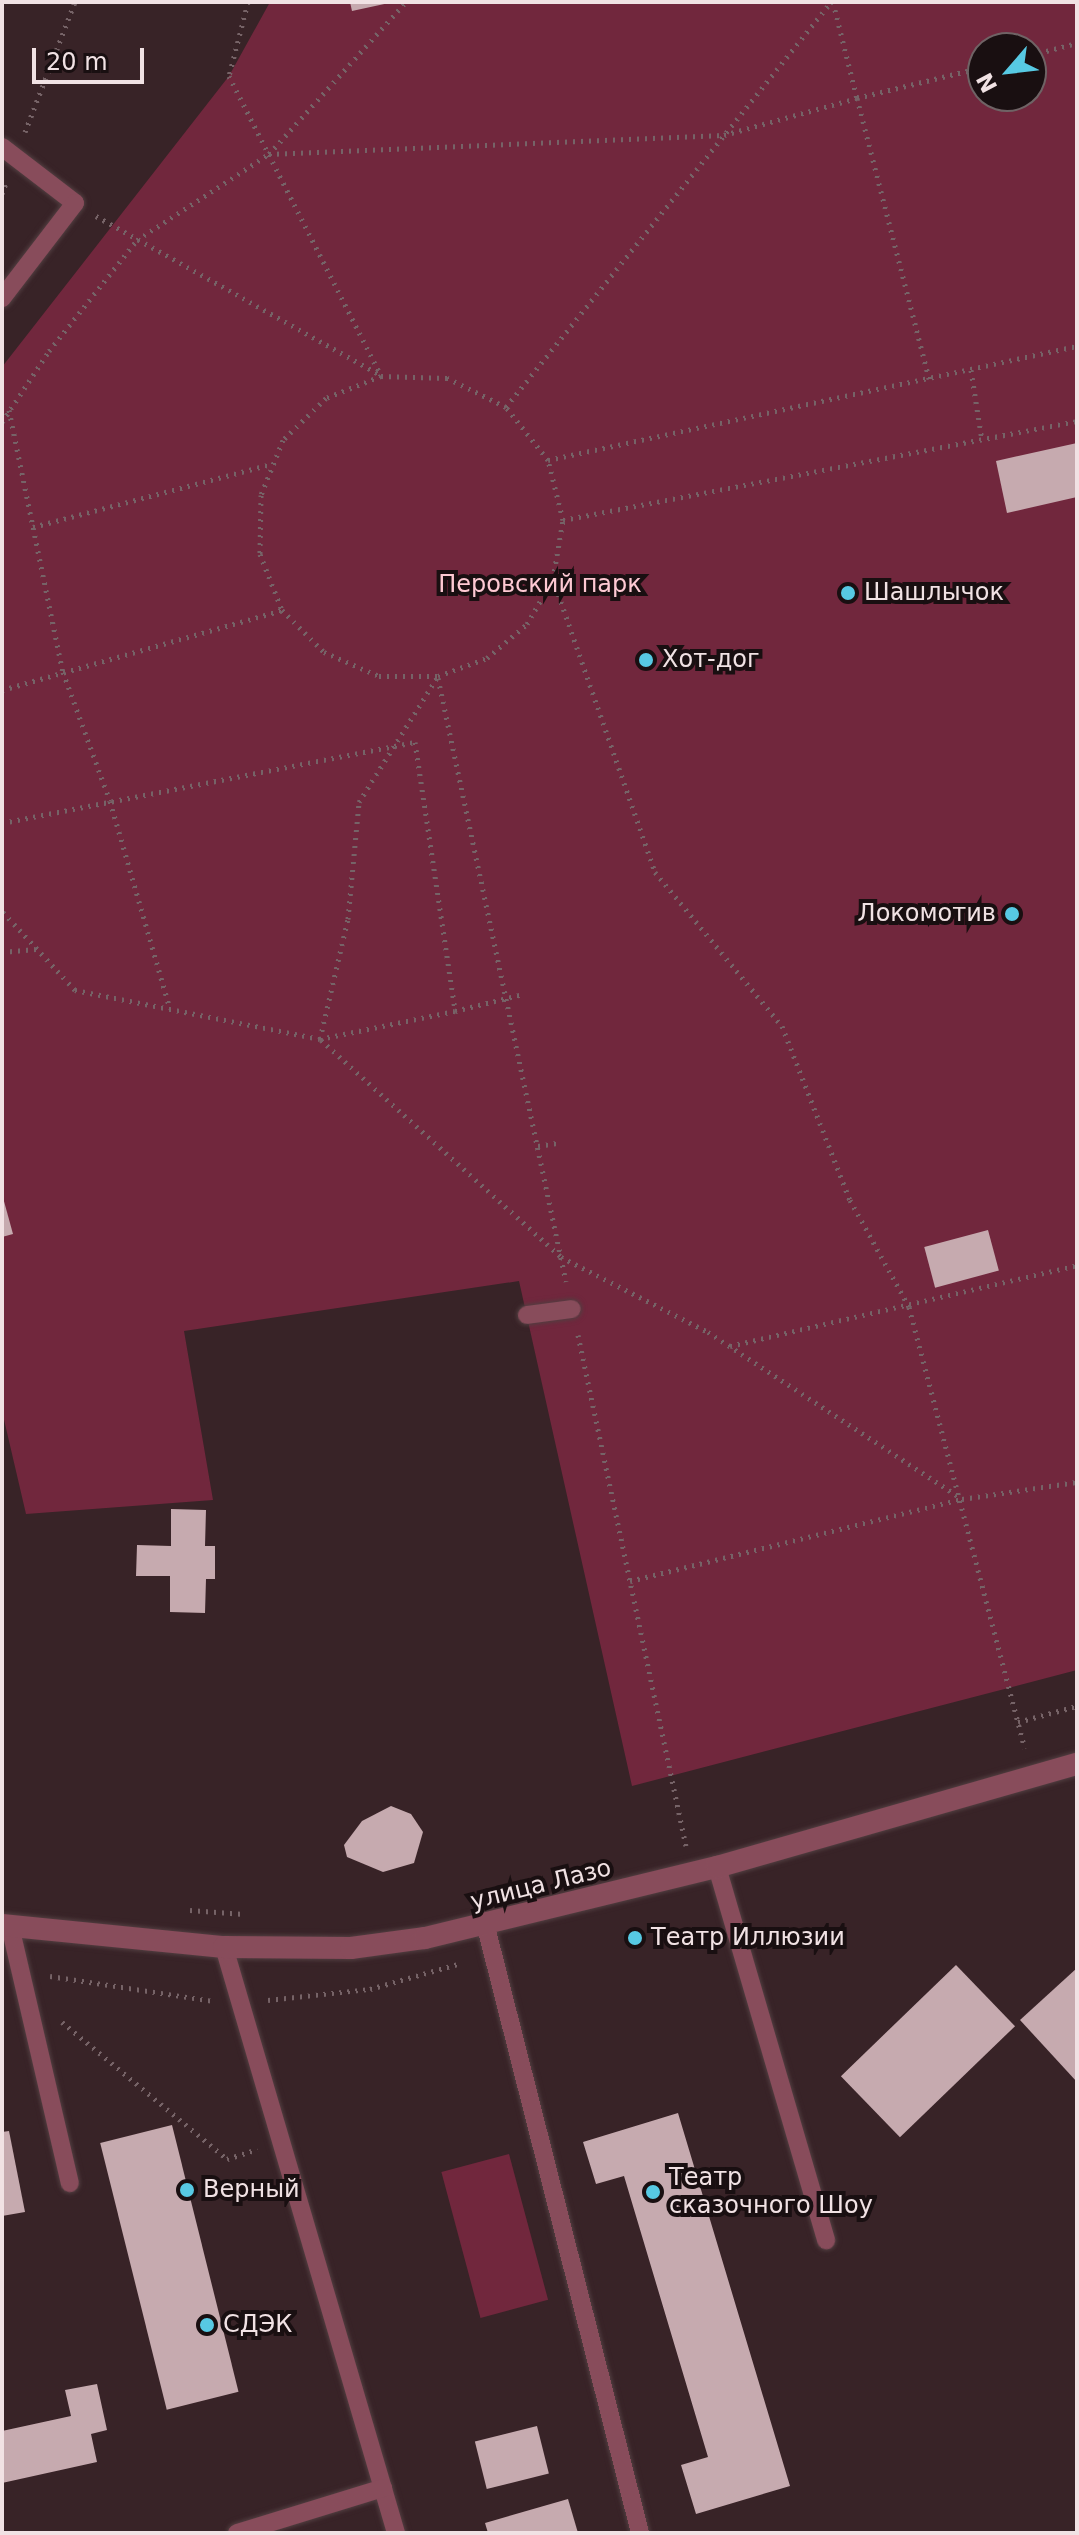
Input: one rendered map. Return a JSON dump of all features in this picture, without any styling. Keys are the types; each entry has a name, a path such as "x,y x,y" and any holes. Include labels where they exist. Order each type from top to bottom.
{"street":[{"name":"улица Лазо","path":"6,1925 224,1947 351,1948 486,1927 692,1874 1077,1764"}],"lane":[{"path":"2,298 75,203 9,152"},
{"path":"527,1315 572,1309"},
{"path":"717,1867 826,2240"},
{"path":"6,1925 28,2001 70,2183"},
{"path":"486,1927 640,2533"},
{"path":"224,1947 396,2533"},
{"path":"237,2533 383,2488"}],"path":[{"path":"2,194 9,152 75,2"},
{"path":"248,2 229,76 381,376"},
{"path":"2,422 49,351 137,240 269,154 406,2"},
{"path":"832,2 929,379"},
{"path":"506,407 832,2"},
{"path":"1047,51 1077,43"},
{"path":"269,154 724,135 967,71"},
{"path":"75,203 381,376"},
{"path":"548,460 1077,346"},
{"path":"971,370 982,440"},
{"path":"381,376 447,378 506,407 548,460 563,520 553,579 527,624 497,650 438,676 379,676 324,652 282,610 260,554 261,495 283,440 326,398 381,376"},
{"path":"9,410 63,672 110,801 170,1009"},
{"path":"563,520 1077,421"},
{"path":"33,527 273,464"},
{"path":"553,579 655,872 782,1026 850,1200 909,1307 962,1499 1032,1777"},
{"path":"2,690 282,610"},
{"path":"320,1039 348,919 359,802 438,676"},
{"path":"438,676 692,1874"},
{"path":"2,823 415,742 455,1011"},
{"path":"2,911 75,990 320,1039 523,994"},
{"path":"2,952 37,949"},
{"path":"320,1039 561,1257 729,1346 962,1499"},
{"path":"538,1146 557,1143"},
{"path":"729,1346 909,1307 1077,1265"},
{"path":"630,1581 962,1499 1077,1482"},
{"path":"1018,1722 1077,1706"},
{"path":"28,2001 46,2009 227,2159 281,2141"}],"green space":[{"name":"Перовский парк","path":"270,2 1077,2 1077,1670 632,1786 519,1281 184,1331 213,1500 26,1514 2,1411 2,367 229,76"},
{"path":"509,2154 548,2300 480,2318 441,2172"}],"building":[{"path":"350,2 389,2 389,3 352,11"},
{"path":"1077,443 1077,497 1007,513 996,461"},
{"path":"2,1194 13,1234 2,1237"},
{"path":"988,1230 999,1271 935,1288 924,1247"},
{"path":"171,1509 206,1510 205,1546 215,1546 215,1579 206,1579 205,1613 170,1612 170,1576 136,1576 137,1545 171,1546"},
{"path":"391,1806 411,1814 423,1832 414,1863 383,1872 347,1857 344,1845 362,1821"},
{"path":"956,1965 1015,2026 900,2137 841,2076"},
{"path":"1077,1968 1077,2082 1020,2020"},
{"path":"678,2113 790,2486 696,2514 681,2465 708,2457 624,2176 596,2184 583,2142"},
{"path":"172,2125 239,2392 167,2410 100,2143"},
{"path":"9,2131 25,2212 2,2216 2,2132"},
{"path":"97,2384 107,2430 91,2434 97,2462 2,2483 2,2431 71,2416 65,2390"},
{"path":"537,2426 549,2474 487,2489 475,2441"},
{"path":"568,2499 578,2533 488,2533 485,2523"}],"place":[{"name":"Шашлычок","path":"848,593"},
{"name":"Хот-дог","path":"646,660"},
{"name":"Локомотив","path":"1012,914"},
{"name":"Театр Иллюзии","path":"635,1938"},
{"name":"Верный","path":"187,2190"},
{"name":"Театр сказочного Шоу","path":"653,2192"},
{"name":"СДЭК","path":"207,2325"}]}
